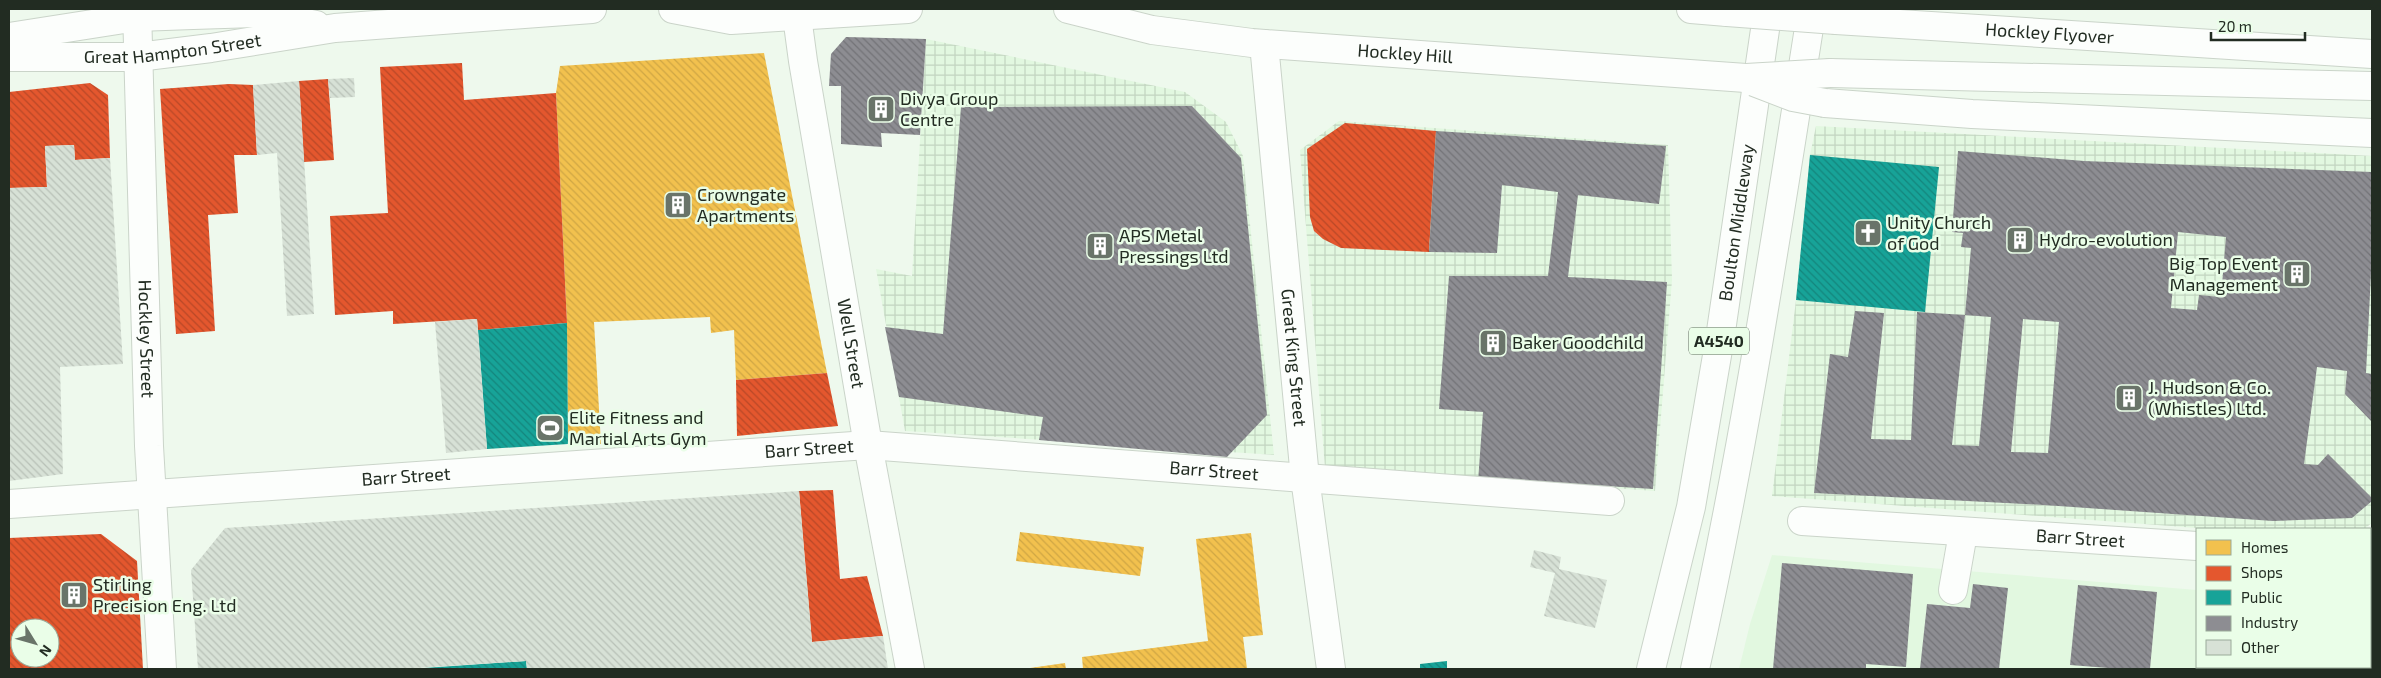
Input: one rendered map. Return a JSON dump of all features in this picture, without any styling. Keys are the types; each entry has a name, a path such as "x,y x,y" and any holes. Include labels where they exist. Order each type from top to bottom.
{"main road":[{"name":"Great Hampton Street","path":"9,57 138,57 211,48 335,28 592,9"},
{"path":"672,9 731,20 797,12 908,9"},
{"name":"Hockley Hill","path":"1068,9 1152,30 1264,44 1746,78"},
{"path":"1691,9 1733,10"},
{"name":"Boulton Middleway","path":"1651,669 1691,507 1721,329 1768,9"},
{"name":"Hockley Flyover","path":"1733,10 1824,14 2360,53"},
{"name":"Well Street","path":"797,12 803,61 868,445 910,669"},
{"name":"Great Hampton Street","path":"9,37 137,13 255,13 335,28"},
{"name":"Hockley Street","path":"137,13 151,493 162,669"},
{"name":"A4540","path":"1695,669 1712,592 1761,331 1824,14"},
{"name":"Great King Street","path":"1264,44 1305,478 1331,669"},
{"path":"1746,78 1830,73 2372,86"},
{"path":"1746,78 1793,97 1825,103 1972,114 2372,133"},
{"name":"Barr Street","path":"9,504 868,445 1610,501"},
{"name":"Barr Street","path":"1802,522 2196,546"},
{"path":"1953,590 1963,533"}],"shaded area":[{"name":"APS Metal Pressings Ltd","path":"926,39 1185,92 1226,122 1243,156 1274,455 905,431 876,269 912,276"},
{"path":"1339,121 1668,145 1672,280 1655,491 1325,468 1300,150"},
{"path":"1816,126 2372,156 2372,523 2365,528 2197,528 1772,496 1796,300 1810,155"},
{"path":"1772,555 2196,590 2196,668 2210,668 1739,669 1750,624"}],"green space":[{"path":"2372,601 2372,669 2295,669 2371,668"}],"building: Homes":[{"name":"Crowngate Apartments","path":"764,53 827,373 736,380 734,330 711,333 710,317 594,322 601,444 568,444 567,323 556,93 560,66"},
{"path":"1020,532 1144,547 1140,576 1016,561"},
{"path":"1251,533 1263,635 1243,637 1247,669 1083,669 1082,657 1208,641 1196,539"},
{"path":"1065,663 1066,669 1030,669 1030,668"}],"building: Shops":[{"path":"462,63 464,100 556,93 567,323 478,330 477,319 393,324 393,311 335,315 330,216 388,213 380,67"},
{"path":"328,79 334,160 304,162 299,81"},
{"path":"90,83 108,95 110,158 75,160 74,145 45,146 47,187 9,188 9,92"},
{"path":"229,84 253,85 257,155 234,155 238,213 208,215 215,331 176,334 160,89"},
{"path":"1345,123 1436,131 1429,252 1341,248 1323,239 1314,231 1310,217 1307,149"},
{"path":"827,373 838,426 737,436 736,380"},
{"path":"833,490 840,579 867,576 883,636 812,642 799,491"},
{"name":"Stirling Precision Eng. Ltd","path":"101,534 137,561 143,669 9,669 9,538"}],"building: Public":[{"name":"Unity Church of God","path":"1810,155 1939,167 1925,312 1796,300"},
{"path":"567,323 568,444 487,449 478,330"},
{"path":"526,661 527,669 424,669 424,668"},
{"path":"1447,661 1447,669 1420,669 1420,664"}],"building: Industry":[{"name":"Divya Group Centre","path":"846,37 926,39 920,135 881,133 882,147 841,144 841,86 829,86 831,54"},
{"name":"APS Metal Pressings Ltd","path":"1192,106 1241,158 1267,415 1227,457 1039,440 1043,417 899,397 885,327 943,334 961,107"},
{"path":"1436,131 1666,146 1659,204 1578,195 1568,277 1667,282 1653,489 1478,482 1483,412 1439,409 1449,276 1548,276 1558,192 1502,185 1497,253 1429,252"},
{"path":"1958,151 2084,161 2372,172 2372,254 2366,373 2372,374 2372,422 2345,394 2347,371 2317,367 2304,464 2318,465 2328,454 2372,498 2372,501 2352,518 2273,521 2044,505 1814,493 1830,354 1848,357 1855,311 1884,313 1871,439 1911,440 1917,312 1965,315 1971,248 1961,247 1963,233 1952,232","holes":["2178,232 2226,237 2221,297 2199,295 2197,310 2171,308","1965,315 1991,317 1979,446 1952,445","2023,319 2059,322 2048,453 2011,452"]},
{"path":"1782,563 1913,574 1906,667 1866,664 1866,669 1773,669"},
{"path":"1973,584 2008,588 1999,669 1920,669 1927,604 1970,608"},
{"path":"2078,585 2157,592 2150,669 2070,665"}],"building: Other":[{"path":"354,78 355,97 330,98 328,79"},
{"path":"299,81 314,314 287,316 277,153 257,155 253,85"},
{"path":"74,145 75,160 110,158 123,364 60,367 63,474 9,481 9,188 47,187 45,146"},
{"path":"477,319 487,449 446,453 435,322"},
{"path":"799,491 812,642 883,636 888,669 527,669 526,661 401,669 198,669 191,570 225,528"},
{"path":"1534,550 1561,557 1559,569 1607,580 1595,628 1544,616 1555,573 1530,567"}],"place":[{"name":"Divya Group Centre","path":"881,109"},
{"name":"Crowngate Apartments","path":"678,205"},
{"name":"Unity Church of God","path":"1868,233"},
{"name":"Hydro-evolution","path":"2020,240"},
{"name":"APS Metal Pressings Ltd","path":"1100,246"},
{"name":"Big Top Event Management","path":"2297,274"},
{"name":"Baker Goodchild","path":"1493,343"},
{"name":"J. Hudson & Co. (Whistles) Ltd.","path":"2129,398"},
{"name":"Elite Fitness and Martial Arts Gym","path":"550,428"},
{"name":"Stirling Precision Eng. Ltd","path":"74,595"}]}
